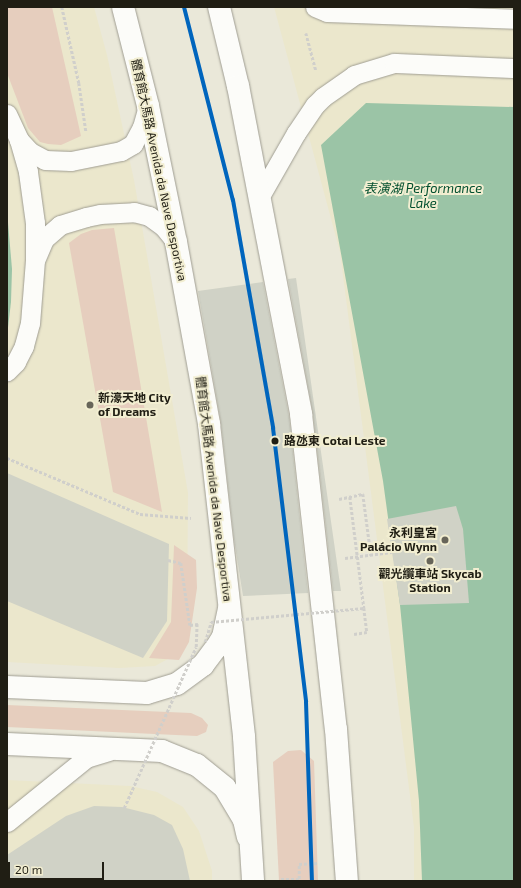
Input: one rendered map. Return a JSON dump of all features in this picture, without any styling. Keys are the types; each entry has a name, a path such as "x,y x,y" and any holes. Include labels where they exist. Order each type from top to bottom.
{"main road":[{"name":"體育館大馬路 Avenida da Nave Desportiva","path":"123,7 148,106 176,242 209,424 244,737 253,881"},
{"path":"219,7 238,86 301,414 336,729 346,872"},
{"path":"7,687 147,693 177,684 203,665 216,648 223,637 230,608"},
{"path":"7,744 162,751 197,765 225,788 244,820 252,856"}],"lane":[{"path":"315,7 327,12 514,20"},
{"path":"260,196 296,133 323,96 354,75 394,63 514,68"},
{"path":"19,140 30,152 45,160 70,161 121,151 133,144 142,127 148,106"},
{"path":"7,114 19,140 28,172 35,224 35,260 30,323 24,346 16,362 7,371"},
{"path":"35,260 44,239 60,225 100,214 134,212 149,216 163,226 176,242"},
{"path":"11,817 86,758 117,749"}],"path":[{"path":"62,7 79,83 90,158"},
{"path":"305,29 323,96"},
{"path":"7,458 140,514 193,518"},
{"path":"367,632 350,497 362,494 371,555"},
{"path":"318,562 392,552"},
{"path":"168,560 181,563 190,625 364,608"},
{"path":"205,642 211,622"},
{"path":"124,808 196,647 197,624"},
{"path":"253,881 299,879 299,864 346,872"}],"shaded area":[{"name":"新濠天地 City of Dreams","path":"7,7 94,7 107,55 134,180 188,493 187,624 175,655 155,666 119,668 7,662"},
{"path":"7,7 52,7 81,136 61,145 48,144 40,142 28,128 7,73"},
{"name":"表演湖 Performance Lake","path":"274,7 514,7 514,881 414,881 414,827 340,252"},
{"path":"114,228 162,512 113,492 69,243 81,234 92,230"},
{"path":"174,545 196,560 197,588 189,642 179,660 149,658 171,622"},
{"path":"7,705 191,713 202,718 208,725 206,732 197,736 7,727"},
{"path":"301,750 314,761 318,881 279,881 273,762 288,751"},
{"path":"7,780 130,786 157,792 183,807 199,831 212,871 212,881 7,881"}],"water":[{"name":"表演湖 Performance Lake","path":"366,103 514,107 514,881 422,881 419,801 400,605 383,481 321,145"},
{"path":"7,211 12,269 11,302 7,336"}],"building":[{"path":"296,278 341,591 333,591 313,413 288,279"},
{"path":"263,282 289,416 308,593 243,596 234,539 221,423 198,291"},
{"path":"7,473 169,544 167,621 143,658 7,601"},
{"name":"觀光纜車站 Skycab Station","path":"456,506 463,529 469,603 400,605 387,519"},
{"path":"94,806 122,807 154,815 172,825 183,849 190,881 7,881 7,855 66,816"}],"transit line":[{"path":"184,7 233,200 273,428 306,702 312,881"}],"place":[{"name":"新濠天地 City of Dreams","path":"90,405"},
{"name":"路氹東 Cotai Leste","path":"275,441"},
{"name":"永利皇宮 Palácio Wynn","path":"445,540"},
{"name":"觀光纜車站 Skycab Station","path":"430,561"}]}
